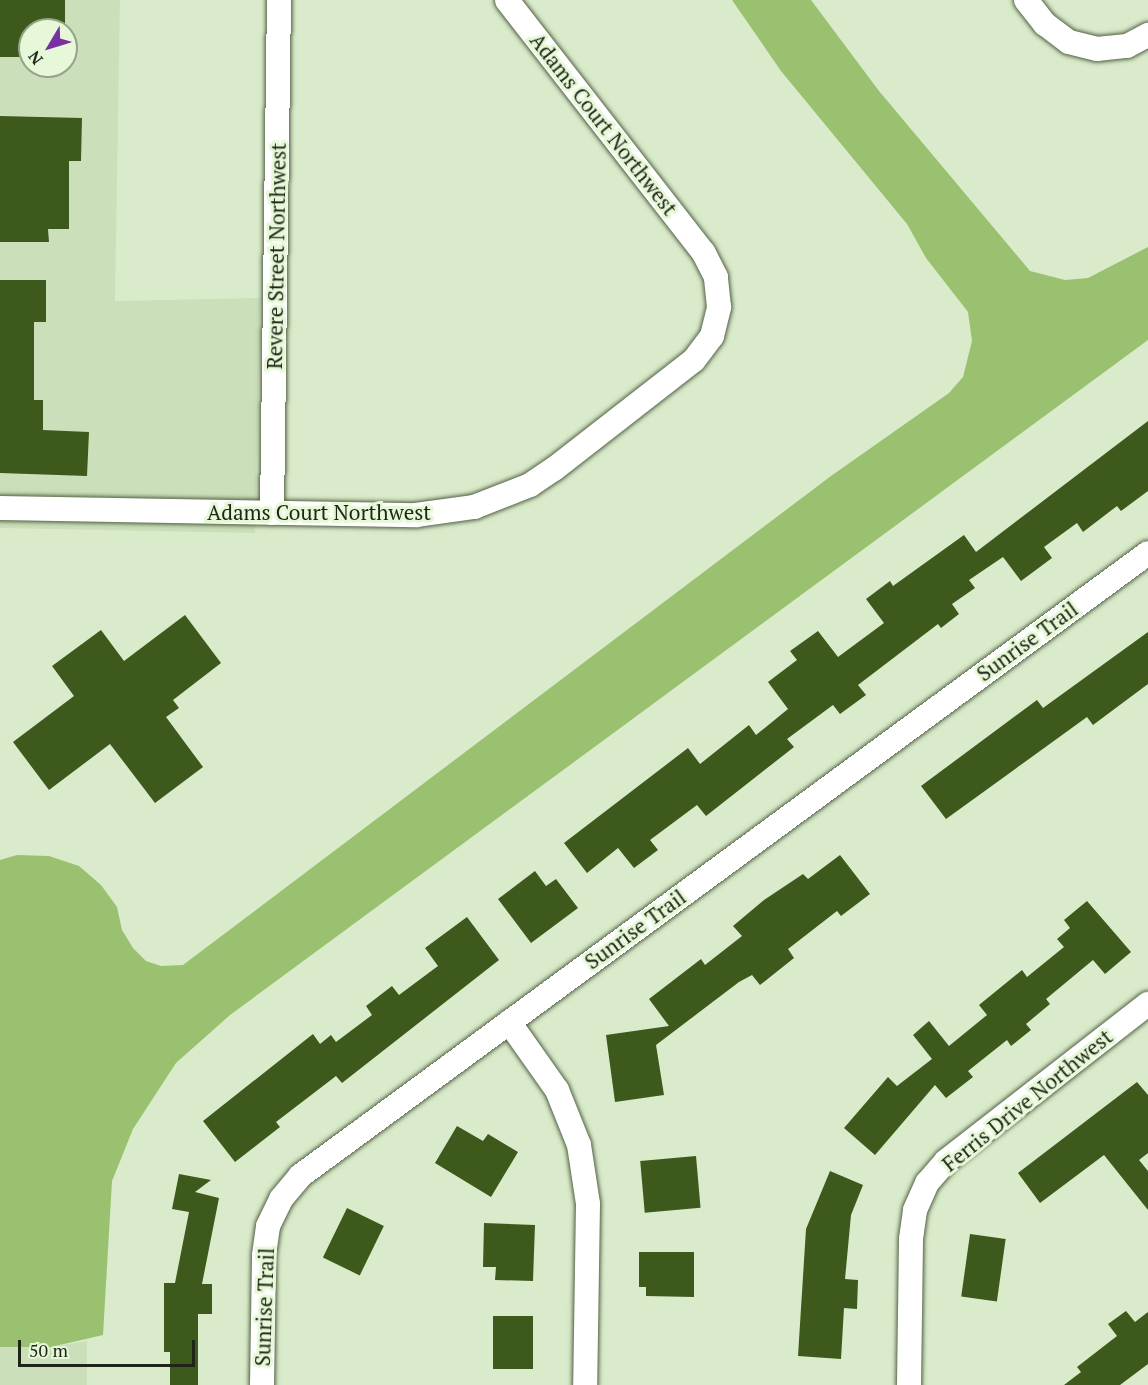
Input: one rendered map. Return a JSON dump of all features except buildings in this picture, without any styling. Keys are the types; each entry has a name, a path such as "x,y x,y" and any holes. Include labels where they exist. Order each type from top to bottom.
{"street":[{"name":"Revere Street Northwest","path":"272,513 279,0"},
{"name":"Adams Court Northwest","path":"0,508 416,515 474,507 503,497 554,469 694,360 712,336 719,307 716,277 703,252 507,0"},
{"path":"1026,0 1045,24 1069,42 1097,49 1127,46 1148,35"},
{"name":"Sunrise Trail","path":"262,1385 264,1255 268,1226 281,1199 300,1176 1148,553"},
{"name":"Ferris Drive Northwest","path":"909,1385 910,1239 915,1210 927,1183 946,1161 1148,1004"},
{"path":"509,1022 556,1090 581,1155 588,1204 585,1385"}],"shaded area":[{"path":"0,0 120,0 115,301 260,298 255,533 0,528"},
{"path":"732,0 811,0 879,91 1030,271 1065,280 1088,278 1148,247 1148,340 230,1015 176,1063 133,1129 112,1181 103,1335 51,1347 0,1347 0,860 17,855 49,856 79,866 101,885 117,907 122,930 133,948 146,961 161,966 183,965 831,476 949,393 963,377 972,341 968,312 926,258 907,224 781,71"},
{"path":"87,1341 87,1385 0,1385 0,1347 51,1347"}]}
